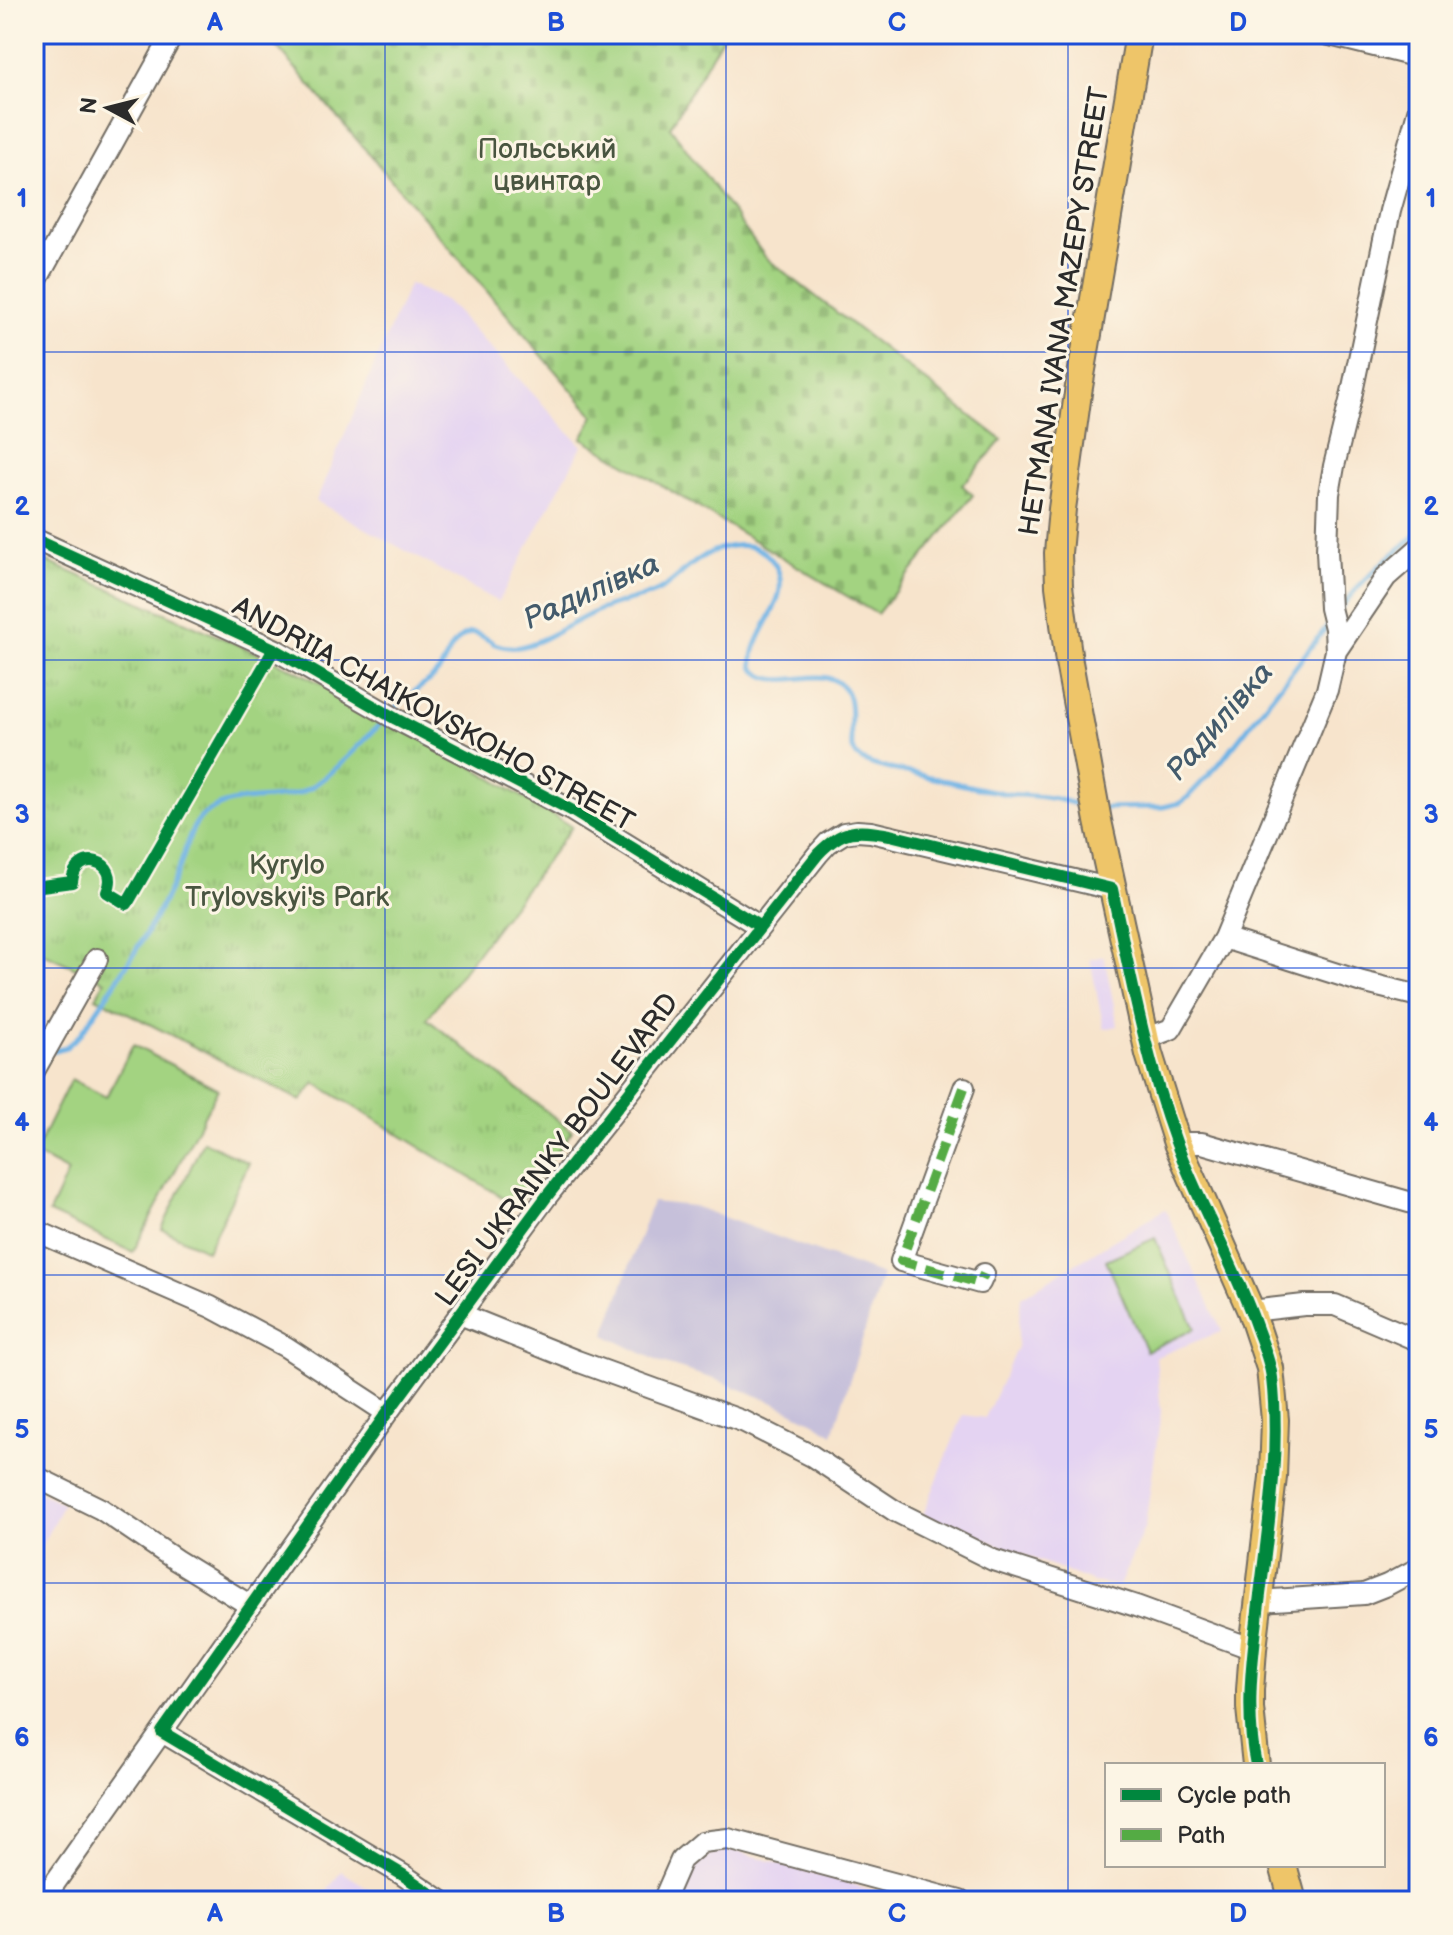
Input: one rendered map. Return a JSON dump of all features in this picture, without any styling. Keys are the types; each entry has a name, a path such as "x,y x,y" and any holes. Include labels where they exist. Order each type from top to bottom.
{"main road":[{"name":"HETMANA IVANA MAZEPY STREET","path":"1139,34 1062,509 1059,586 1092,792 1145,1039 1177,1143 1251,1311 1270,1368 1275,1420 1273,1477 1253,1649 1250,1708 1256,1763"},
{"path":"1284,1867 1293,1901"}],"street":[{"path":"34,285 173,34"},
{"path":"1326,34 1419,57"},
{"path":"1145,1039 1171,1029 1224,938 1327,690 1336,651 1327,523 1329,494 1390,211 1419,108"},
{"name":"ANDRIIA CHAIKOVSKOHO STREET","path":"34,539 274,649 389,715 571,810 759,926"},
{"path":"1336,651 1386,577 1419,548"},
{"name":"LESI UKRAINKY BOULEVARD","path":"42,1901 387,1413 547,1196 828,843 844,833 857,831 890,835 1112,889"},
{"path":"1224,938 1362,982 1419,996"},
{"path":"42,1056 97,959"},
{"path":"964,1088 901,1261 980,1283 984,1274"},
{"path":"1177,1143 1202,1143 1419,1205"},
{"path":"34,1230 211,1307 286,1347 387,1413"},
{"path":"1251,1311 1335,1305 1419,1341"},
{"path":"460,1314 577,1361 745,1422 812,1456 895,1511 975,1552 1253,1649"},
{"path":"34,1476 101,1509 251,1606"},
{"path":"1259,1601 1364,1594 1419,1568"},
{"path":"162,1732 403,1875 441,1901"},
{"path":"663,1901 681,1860 702,1842 728,1839 960,1901"}],"shaded area":[{"path":"409,284 446,301 582,446 498,602 316,501"},
{"path":"1104,956 1118,1026 1104,1029 1090,959"},
{"path":"652,1202 693,1206 882,1275 833,1434 768,1400 662,1363 605,1335"},
{"path":"1165,1209 1222,1331 1156,1357 1161,1412 1145,1526 1119,1586 1093,1582 923,1515 963,1415 985,1418 1017,1347 1021,1297"},
{"path":"34,1489 63,1504 34,1560"},
{"path":"726,1848 910,1901 672,1901 688,1867"},
{"path":"341,1871 389,1901 320,1901"}],"green space":[{"name":"Польський цвинтар","path":"266,34 724,34 670,127 766,258 1002,440 962,485 973,495 877,614 582,438 594,416"},
{"name":"Kyrylo Trylovskyi's Park","path":"34,556 289,667 422,736 572,827 427,1019 572,1131 517,1206 315,1083 301,1101 96,997 105,981 34,949"},
{"path":"133,1045 218,1089 133,1252 49,1213 68,1172 34,1154 71,1079 106,1097"},
{"path":"203,1141 249,1163 207,1251 162,1229"},
{"path":"1155,1238 1195,1329 1146,1351 1106,1260"}],"waterway":[{"name":"Радилівка","path":"1337,613 1375,570 1419,533"},
{"name":"Радилівка","path":"393,711 434,677 455,643 463,636 472,633 480,635 504,647 529,645 602,609 657,591 713,551 732,546 750,546 766,554 777,568 780,582 773,611 758,640 753,667 770,678 825,677 843,686 850,704 852,744 859,758 881,767 983,789 1086,806"},
{"name":"Радилівка","path":"1104,808 1163,807 1187,798 1220,763 1329,624"},
{"name":"Радилівка","path":"52,1051 66,1047 80,1035 121,974 169,890 199,819 227,803 287,796 309,788 344,760 386,718"}],"marked path":[{"path":"964,1088 901,1261 980,1283 984,1274"}],"cycle path":[{"path":"34,539 274,649 396,719 571,810 759,926"},
{"path":"34,887 72,882 81,864 96,862 108,872 110,881 107,892 127,904 274,649"},
{"path":"441,1901 403,1875 162,1732 387,1413 547,1196 818,854 835,839 851,832 890,835 1112,889 1140,1017 1165,1111 1185,1165 1247,1303 1271,1371 1274,1469 1250,1692 1256,1763"}]}
